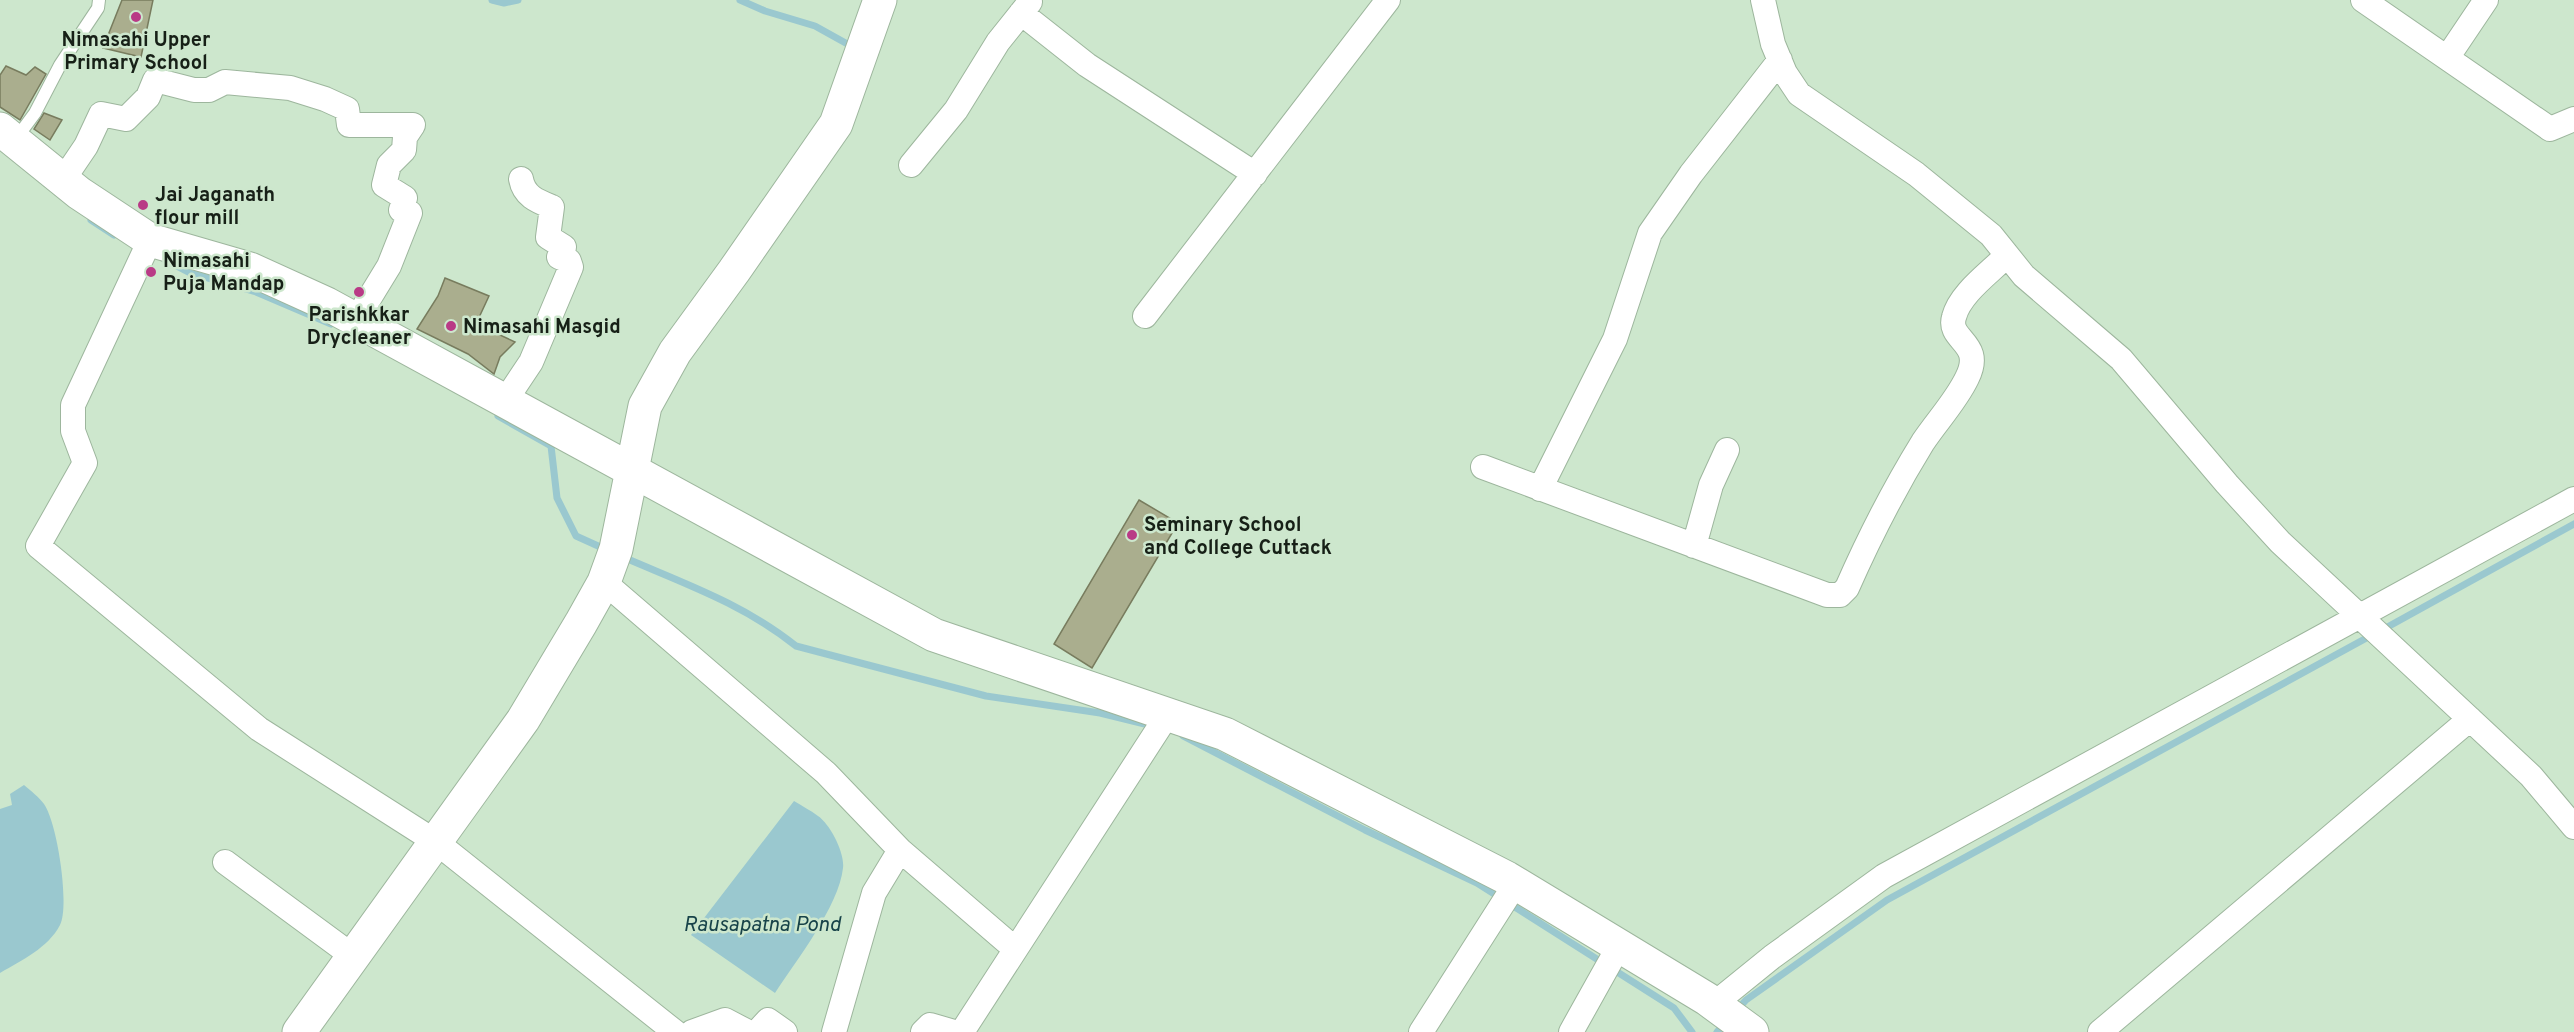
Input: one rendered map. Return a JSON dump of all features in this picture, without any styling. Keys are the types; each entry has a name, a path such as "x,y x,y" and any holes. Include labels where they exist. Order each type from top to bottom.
{"street":[{"path":"299,1032 523,720 610,565 645,406 675,352 734,272 836,124 880,0"},
{"path":"1145,316 1388,0"},
{"path":"1763,0 1766,18 1780,60 1785,73 1799,94 1953,203 1991,235 2024,276 2121,359 2272,534 2531,776 2574,827"},
{"path":"2363,0 2550,129 2574,119"},
{"path":"2447,58 2486,0"},
{"path":"910,165 956,110 998,42 1026,6 1087,66 1255,174"},
{"path":"1540,489 1615,339 1650,233 1691,174 1780,60"},
{"path":"63,180 87,146 101,114 126,119 148,97 155,80 194,90 209,90 225,82 290,88 347,109 349,125 413,125 405,137 404,150 389,165 384,185 405,198 401,210 410,213 389,266 356,320"},
{"path":"7,135 63,180 150,240 250,269 356,320 934,635 1225,734 1516,883 1718,1007 1752,1032"},
{"path":"505,401 531,362 551,319 557,295 571,267 569,261 559,257 564,247 548,237 552,207 532,199 522,188 521,179"},
{"path":"150,240 73,405 73,431 85,463 38,546 259,729 436,842 675,1032"},
{"path":"1483,467 1827,595 1840,595 1847,588 1897,485 1936,422 1967,380 1974,362 1972,353 1955,331 1953,319 1960,303 2007,255"},
{"path":"1694,546 1711,485 1727,450"},
{"path":"1718,1007 1782,950 1884,876 2362,619 2574,499"},
{"path":"610,565 826,773 900,850 1015,949"},
{"path":"963,1032 1168,714"},
{"path":"2100,1032 2470,719"},
{"path":"834,1032 874,893 900,850"},
{"path":"225,862 354,957"},
{"path":"1421,1032 1516,883"},
{"path":"1571,1032 1619,946"},
{"path":"692,1032 725,1020 748,1032"},
{"path":"757,1032 768,1020 785,1032"},
{"path":"923,1032 930,1025 954,1032"}],"lane":[{"path":"7,135 35,113 60,65 98,8 99,0"}],"water":[{"path":"24,785 44,804 49,814 61,864 63,915 55,933 42,947 0,973 0,809 12,805 10,794"},
{"name":"Rausapatna Pond","path":"794,801 818,816 827,825 842,855 843,868 834,899 825,916 775,993 691,935"}],"building":[{"path":"122,0 153,0 141,57 103,48"},
{"path":"6,66 26,75 35,67 46,74 20,120 0,107 0,75"},
{"path":"44,113 62,120 50,140 34,129"},
{"name":"Nimasahi Masgid","path":"445,278 489,296 476,324 515,342 500,357 494,374 468,354 417,329 438,296"},
{"path":"1139,500 1178,523 1092,668 1054,644"}],"waterway":[{"path":"492,0 504,3 518,0"},
{"path":"740,0 765,11 815,26 851,46"},
{"path":"91,220 114,235"},
{"path":"165,260 190,273 256,292 331,324"},
{"path":"498,416 551,446 557,498 576,536 607,550"},
{"path":"2382,630 2574,524"},
{"path":"623,557 734,606 796,646 986,696 1100,713 1153,726"},
{"path":"1737,1010 1746,1000 1887,900 2372,635"},
{"path":"1183,736 1365,830 1477,883 1674,1008 1692,1032"},
{"path":"1717,1032 1725,1023"}],"place":[{"name":"Nimasahi Upper Primary School","path":"136,17"},
{"name":"Jai Jaganath flour mill","path":"143,205"},
{"name":"Nimasahi Puja Mandap","path":"151,272"},
{"name":"Parishkkar Drycleaner","path":"359,292"},
{"name":"Nimasahi Masgid","path":"451,326"},
{"name":"Seminary School and College Cuttack","path":"1132,535"}]}
